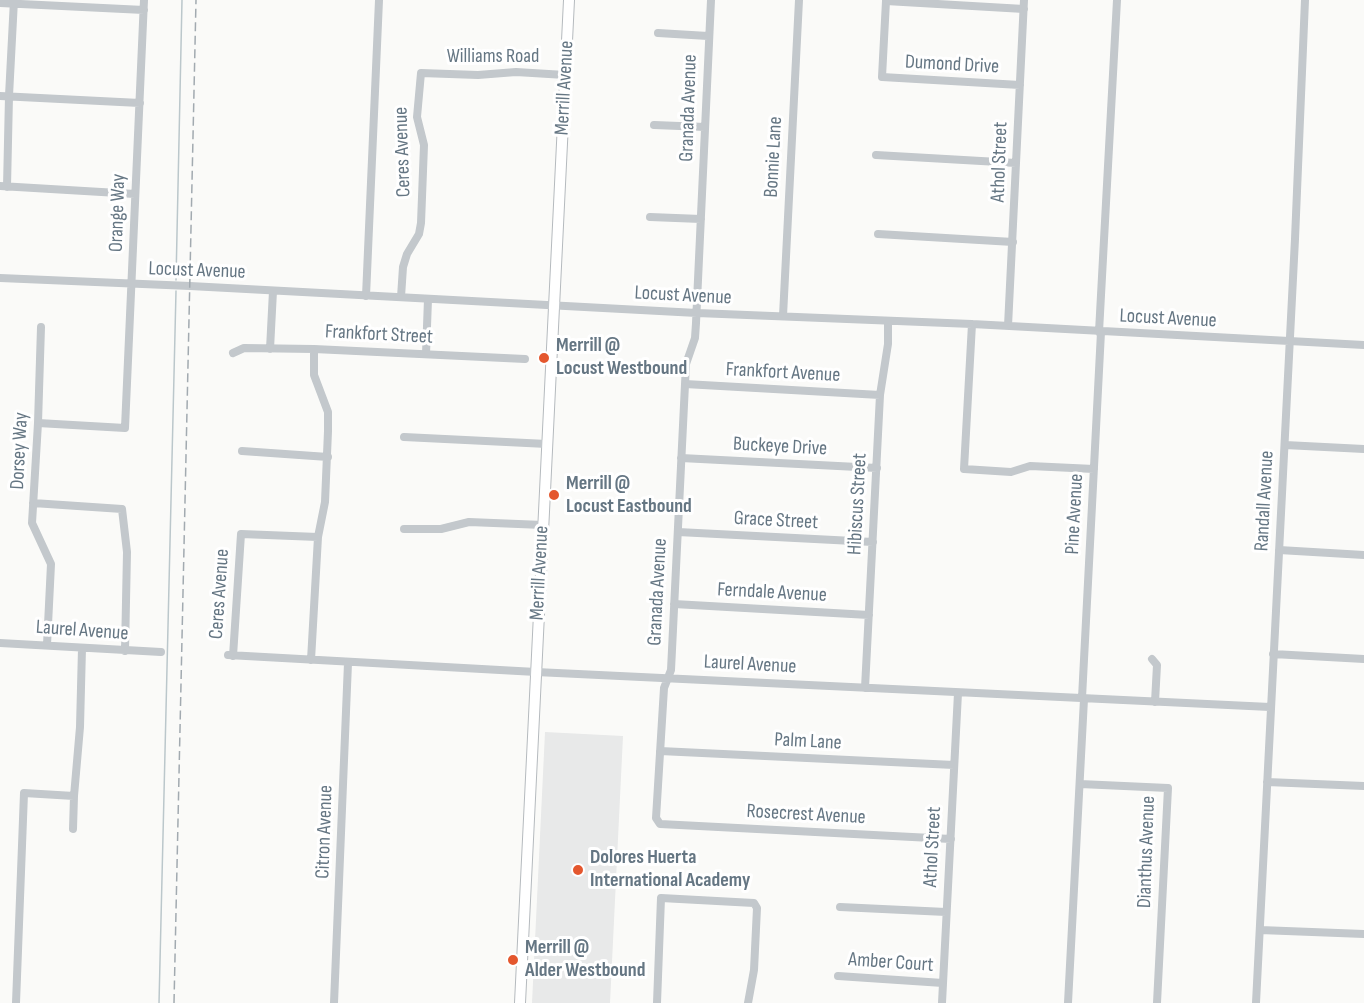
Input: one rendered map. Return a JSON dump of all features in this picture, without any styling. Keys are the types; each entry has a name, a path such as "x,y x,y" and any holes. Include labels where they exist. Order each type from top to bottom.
{"main road":[{"name":"Merrill Avenue","path":"520,1003 569,0"}],"street":[{"path":"366,296 379,0"},
{"name":"Granada Avenue","path":"660,824 656,818 664,688 671,670 686,364 695,338 697,313 711,0"},
{"name":"Bonnie Lane","path":"783,316 799,0"},
{"name":"Pine Avenue","path":"1068,1003 1117,0"},
{"name":"Randall Avenue","path":"1256,1003 1305,0"},
{"path":"885,1 1024,4"},
{"name":"Dumond Drive","path":"885,1 882,77 1020,85"},
{"path":"14,2 4,96 4,186 135,194"},
{"path":"0,3 144,5"},
{"name":"Athol Street","path":"1008,326 1014,242 1024,4"},
{"name":"Orange Way","path":"38,423 125,428 144,5"},
{"path":"658,33 708,36"},
{"name":"Williams Road","path":"421,73 478,75 516,72 565,75"},
{"name":"Ceres Avenue","path":"401,297 403,267 407,254 419,234 421,223 424,145 417,117 421,73"},
{"path":"4,96 140,103"},
{"path":"654,125 705,128"},
{"path":"876,155 1016,163"},
{"path":"650,217 701,219"},
{"path":"878,234 1014,242"},
{"name":"Locust Avenue","path":"0,278 1364,345"},
{"path":"270,348 273,291"},
{"path":"426,354 428,299"},
{"name":"Hibiscus Street","path":"865,688 880,394 888,344 888,321"},
{"path":"972,324 964,469 1011,472 1030,466 1094,469"},
{"name":"Dorsey Way","path":"41,327 32,523 51,564 47,645"},
{"name":"Frankfort Street","path":"233,353 244,348 270,348 525,358"},
{"path":"311,660 318,537 325,502 328,457 328,412 314,375 314,349"},
{"name":"Frankfort Avenue","path":"685,384 880,394"},
{"path":"404,437 547,444"},
{"path":"1285,445 1364,449"},
{"path":"242,451 328,457"},
{"name":"Buckeye Drive","path":"681,458 877,468"},
{"path":"33,503 122,509 127,552 125,651"},
{"path":"404,529 441,529 469,522 543,525"},
{"name":"Grace Street","path":"678,532 873,542"},
{"name":"Ceres Avenue","path":"230,655 240,534 318,537"},
{"path":"1279,550 1364,555"},
{"name":"Ferndale Avenue","path":"674,604 869,615"},
{"name":"Laurel Avenue","path":"0,643 161,652"},
{"path":"73,829 80,727 82,648"},
{"path":"1273,654 1364,658"},
{"name":"Laurel Avenue","path":"230,655 348,663 1270,707"},
{"path":"1152,659 1157,665 1155,702"},
{"name":"Citron Avenue","path":"334,1003 348,663"},
{"name":"Athol Street","path":"942,1003 958,693"},
{"name":"Palm Lane","path":"660,751 954,765"},
{"path":"1267,782 1364,786"},
{"name":"Dianthus Avenue","path":"1080,784 1168,788 1157,1003"},
{"path":"16,1003 24,793 74,796"},
{"name":"Rosecrest Avenue","path":"660,824 951,839"},
{"path":"657,1003 661,898 754,903 758,908 754,970 748,1003"},
{"path":"840,907 946,912"},
{"path":"1260,930 1364,934"},
{"name":"Amber Court","path":"838,976 943,983"}],"shaded area":[{"name":"Dolores Huerta International Academy","path":"545,732 623,736 610,1003 532,1003"}],"waterway":[{"path":"176,280 182,0"},
{"path":"159,1003 176,291"}],"railway":[{"path":"174,1003 196,0"}],"place":[{"name":"Merrill @ Locust Westbound","path":"544,358"},
{"name":"Merrill @ Locust Eastbound","path":"554,495"},
{"name":"Dolores Huerta International Academy","path":"578,870"},
{"name":"Merrill @ Alder Westbound","path":"513,960"}]}
